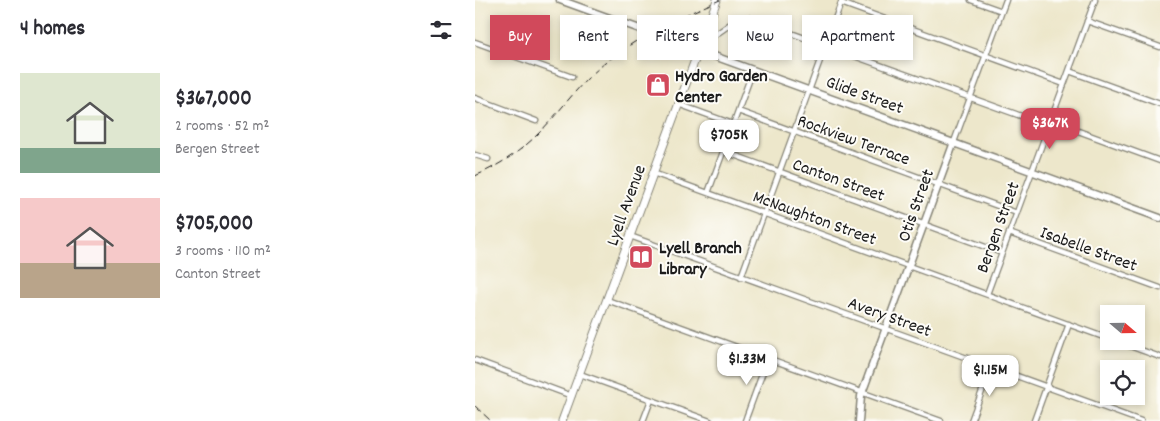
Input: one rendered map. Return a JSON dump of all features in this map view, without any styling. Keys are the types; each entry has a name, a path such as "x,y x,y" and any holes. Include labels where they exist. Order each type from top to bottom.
{"main road":[{"name":"Lyell Avenue","path":"712,15 717,0"},
{"name":"Lyell Avenue","path":"562,421 694,60"}],"street":[{"name":"Glide Street","path":"560,0 637,28"},
{"path":"971,0 1001,11"},
{"name":"Otis Street","path":"859,421 862,392 1006,0"},
{"name":"Bergen Street","path":"987,294 1095,0"},
{"path":"837,15 842,2 1064,84"},
{"path":"718,33 738,20 747,18 802,37"},
{"path":"1087,21 1160,47"},
{"path":"475,42 572,77"},
{"name":"Glide Street","path":"718,57 1160,218"},
{"path":"741,277 821,60"},
{"path":"865,60 1049,126"},
{"path":"708,193 753,70"},
{"path":"1069,71 1160,104"},
{"path":"475,98 536,121"},
{"path":"678,104 733,124"},
{"name":"Rockview Terrace","path":"738,112 1017,213"},
{"path":"1051,121 1160,160"},
{"name":"Canton Street","path":"723,152 1002,254"},
{"path":"475,155 488,160"},
{"name":"McNaughton Street","path":"653,173 1100,336"},
{"name":"Isabelle Street","path":"1009,234 1160,288"},
{"name":"Avery Street","path":"630,236 1141,421"},
{"path":"607,300 941,421"},
{"path":"1034,421 1069,324"},
{"path":"1141,350 1160,357"},
{"path":"745,421 768,358"},
{"path":"475,360 571,396"},
{"path":"971,421 991,367"},
{"path":"580,374 710,421"},
{"path":"643,421 651,400"}],"railway":[{"path":"475,176 492,168 524,147 545,127 589,77 634,42 685,15 720,0"},
{"path":"475,406 491,421"}],"place":[{"name":"Hydro Garden Center","path":"658,85"},
{"name":"Lyell Branch Library","path":"641,257"}]}
